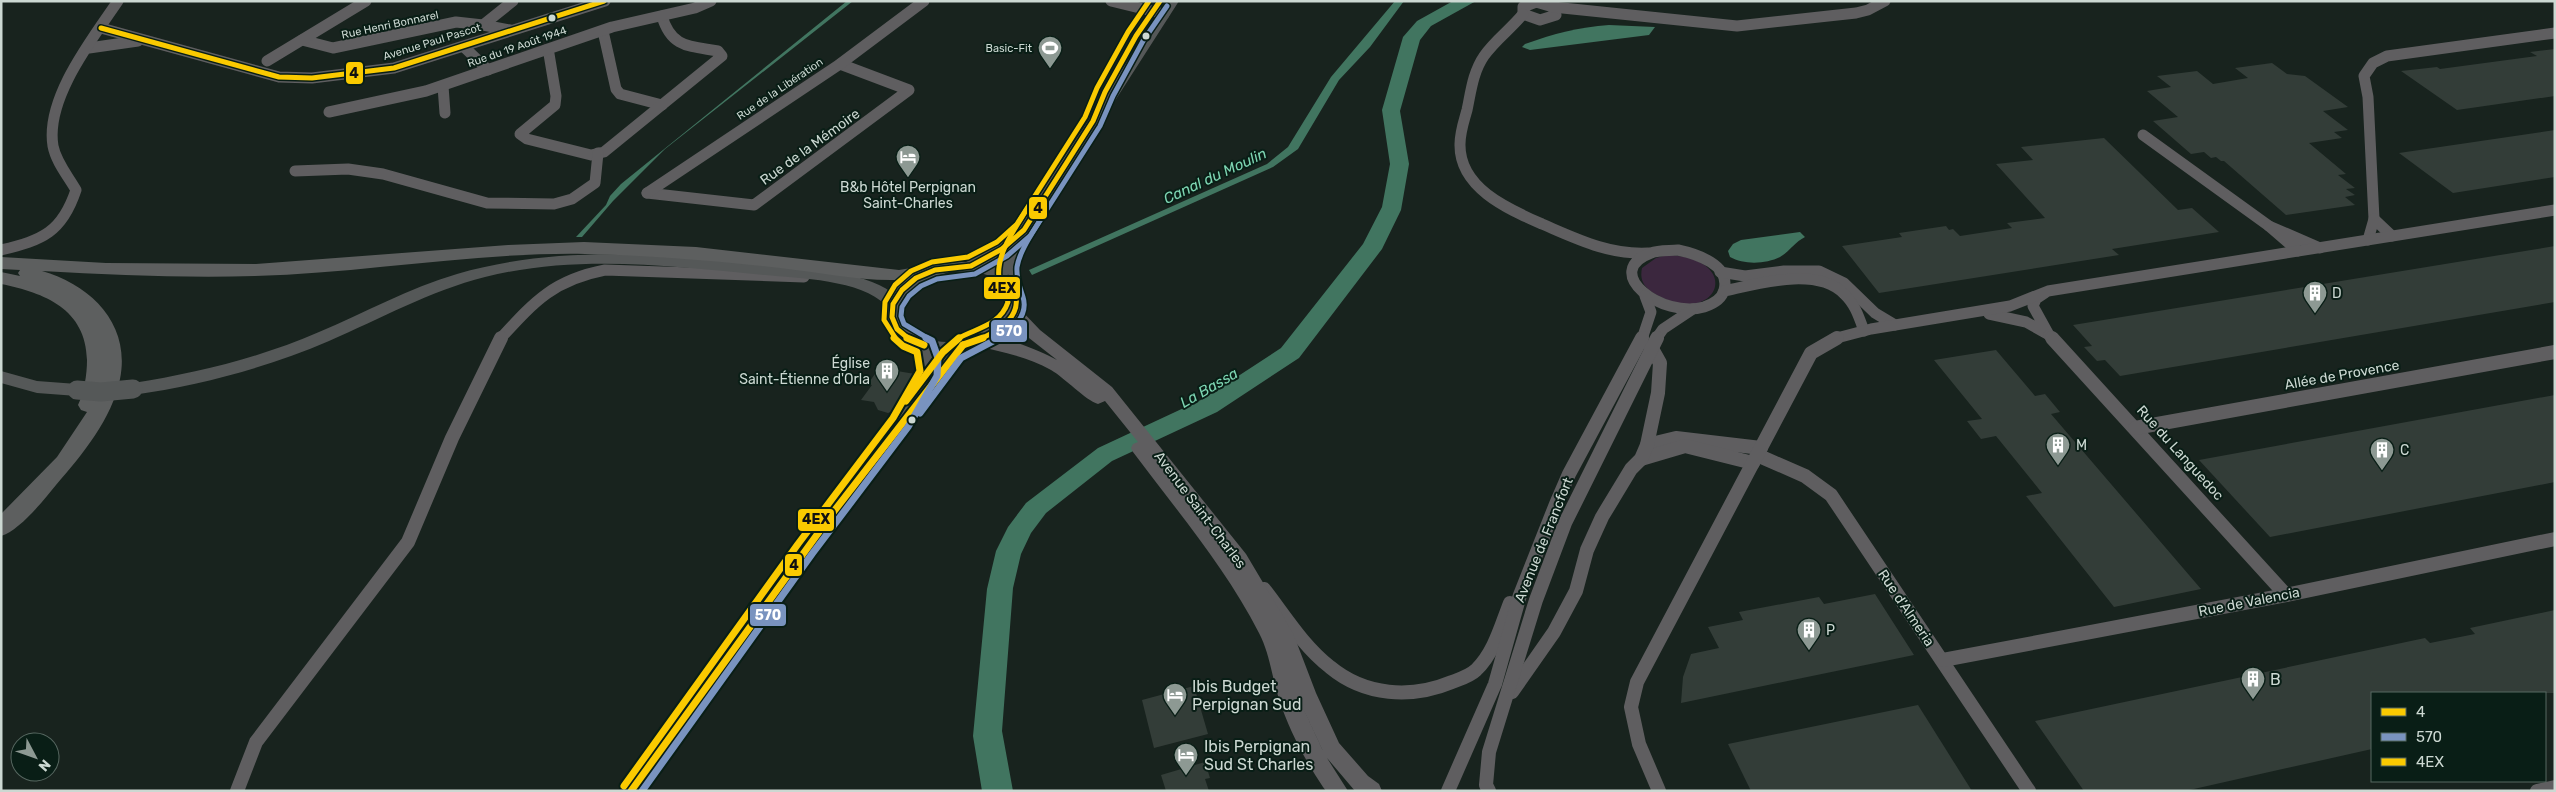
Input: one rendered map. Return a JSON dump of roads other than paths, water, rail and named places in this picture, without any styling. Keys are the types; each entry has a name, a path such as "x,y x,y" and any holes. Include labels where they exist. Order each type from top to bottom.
{"main road":[{"path":"1008,279 1010,261 1024,230 1093,121 1159,9 1173,1"},
{"path":"971,266 1002,249 1024,230"},
{"path":"1,263 106,269 256,270 508,251 584,248 696,254 899,276 935,270 971,266 992,270 1008,279 1017,294 1014,312 1001,328 971,343 943,347 924,345 908,339 897,329 892,317 893,304 902,290 916,278 935,270"},
{"path":"1,377 37,387 101,392 188,381 248,366 303,346 444,284 485,272 540,261 645,259 713,264 821,277 882,293 893,304"},
{"path":"1,269 52,279 82,295 99,314 108,331 113,352 111,378 100,407 72,452 36,495 1,528"},
{"path":"1,278 42,288 70,303 91,329 98,354 90,401 80,421 46,468 1,515"},
{"path":"630,791 805,549 900,424 971,343"},
{"path":"900,424 929,373 929,360 924,345"}],"street":[{"path":"1,250 29,242 48,231 66,216 76,190 54,148 51,130 58,106 89,48 118,1"},
{"path":"267,61 366,1"},
{"path":"483,25 513,1"},
{"name":"Avenue Paul Pascot","path":"101,28 270,75 312,78 354,75 394,68 605,1"},
{"name":"Rue du 19 Août 1944","path":"329,112 443,86 603,32 612,27 662,16 711,1"},
{"name":"Rue de la Libération","path":"647,193 840,64 924,1"},
{"path":"1111,1 1159,9"},
{"path":"1709,22 1858,6 1873,1"},
{"path":"1511,31 1525,7 1536,2 1595,13 1738,26 1856,14 1885,1"},
{"path":"1549,4 1557,12 1554,18"},
{"path":"1525,7 1539,20"},
{"path":"1595,13 1539,20 1511,31 1494,45 1475,70 1460,149 1463,162 1474,180 1489,196 1506,208 1606,250 1634,255 1667,250 1689,252 1708,261 1720,272 1724,278 1724,291 1714,303 1693,309 1668,307 1645,296 1638,289 1631,274 1622,262 1606,250"},
{"path":"546,50 549,54 556,96 555,105 520,134 527,139 590,155 604,152 662,104 715,64 722,56 718,51 675,42 667,35 662,16"},
{"name":"Rue Henri Bonnarel","path":"302,40 332,48 456,22 512,30"},
{"path":"603,32 616,89 620,94 662,104"},
{"path":"2368,240 2374,219 2368,97 2364,76 2373,63 2388,56 2555,33"},
{"name":"Avenue Paul Pascot","path":"89,48 146,41"},
{"path":"464,47 488,70"},
{"name":"Rue de la Mémoire","path":"647,193 754,205 909,90 840,64"},
{"path":"443,86 445,113"},
{"path":"2142,135 2269,226 2298,252"},
{"path":"295,170 330,168 374,172 487,203 554,204 572,200 595,183 598,153"},
{"path":"1659,791 1639,744 1631,707 1637,682 1811,353 1833,338 1895,325 2010,306 2048,291 2555,210"},
{"path":"2374,219 2392,236"},
{"path":"2269,226 2320,248"},
{"path":"1631,274 1633,266 1648,253"},
{"path":"237,791 256,742 408,542 483,371 500,340 526,311 554,287 580,275 605,270 821,277"},
{"path":"1720,272 1745,276 1800,270 1819,271 1844,283 1875,313 1895,325"},
{"path":"1724,291 1798,278 1819,279 1844,290 1860,313 1864,331"},
{"name":"Rue du Languedoc","path":"2048,291 2036,299 2033,306 2049,335 2286,595"},
{"name":"Avenue de Francfort","path":"1448,791 1495,684 1520,595 1556,504 1569,474 1640,344 1651,312 1645,296"},
{"name":"Avenue de Francfort","path":"1489,791 1486,785 1489,752 1536,600 1565,523 1651,347 1663,329 1693,309"},
{"name":"Avenue Saint-Charles","path":"1014,312 1027,329 1086,371 1150,453 1240,584 1268,630 1289,701 1310,748 1338,791"},
{"name":"Rue du Languedoc","path":"1980,312 2026,322 2049,335"},
{"name":"Avenue Saint-Charles","path":"971,343 1005,344 1035,354 1086,385 1107,406 1127,422"},
{"path":"1507,698 1554,632 1576,591 1587,550 1602,517 1631,469 1641,459 1647,445 1658,393 1660,363 1651,347"},
{"name":"Allée de Provence","path":"2135,428 2555,352"},
{"path":"1647,445 1676,438 1757,455"},
{"path":"1641,459 1685,446 1757,455"},
{"name":"Avenue Saint-Charles","path":"1150,453 1240,559 1283,633 1306,693 1332,749 1361,783 1372,791"},
{"name":"Rue d'Almeria","path":"1757,455 1806,476 1830,495 1930,646 1943,660 2029,791"},
{"path":"1240,559 1317,654 1342,676 1376,692 1413,694 1448,684 1474,672 1495,641 1527,560 1556,504"},
{"name":"Rue de Valencia","path":"1943,660 2286,595 2555,540"},
{"path":"2537,791 2555,786"}],"place":[{"name":"Basic-Fit","path":"1050,69"},
{"name":"B&b Hôtel Perpignan Saint-Charles","path":"908,178"},
{"name":"D","path":"2315,314"},
{"name":"Église Saint-Étienne d'Orla","path":"887,392"},
{"name":"M","path":"2058,466"},
{"name":"C","path":"2382,471"},
{"name":"P","path":"1809,651"},
{"name":"B","path":"2253,700"},
{"name":"Ibis Budget Perpignan Sud","path":"1175,716"},
{"name":"Ibis Perpignan Sud St Charles","path":"1186,776"}],"water label":[{"name":"Canal du Moulin","path":"1215,176"},
{"name":"La Bassa","path":"1209,388"}]}
